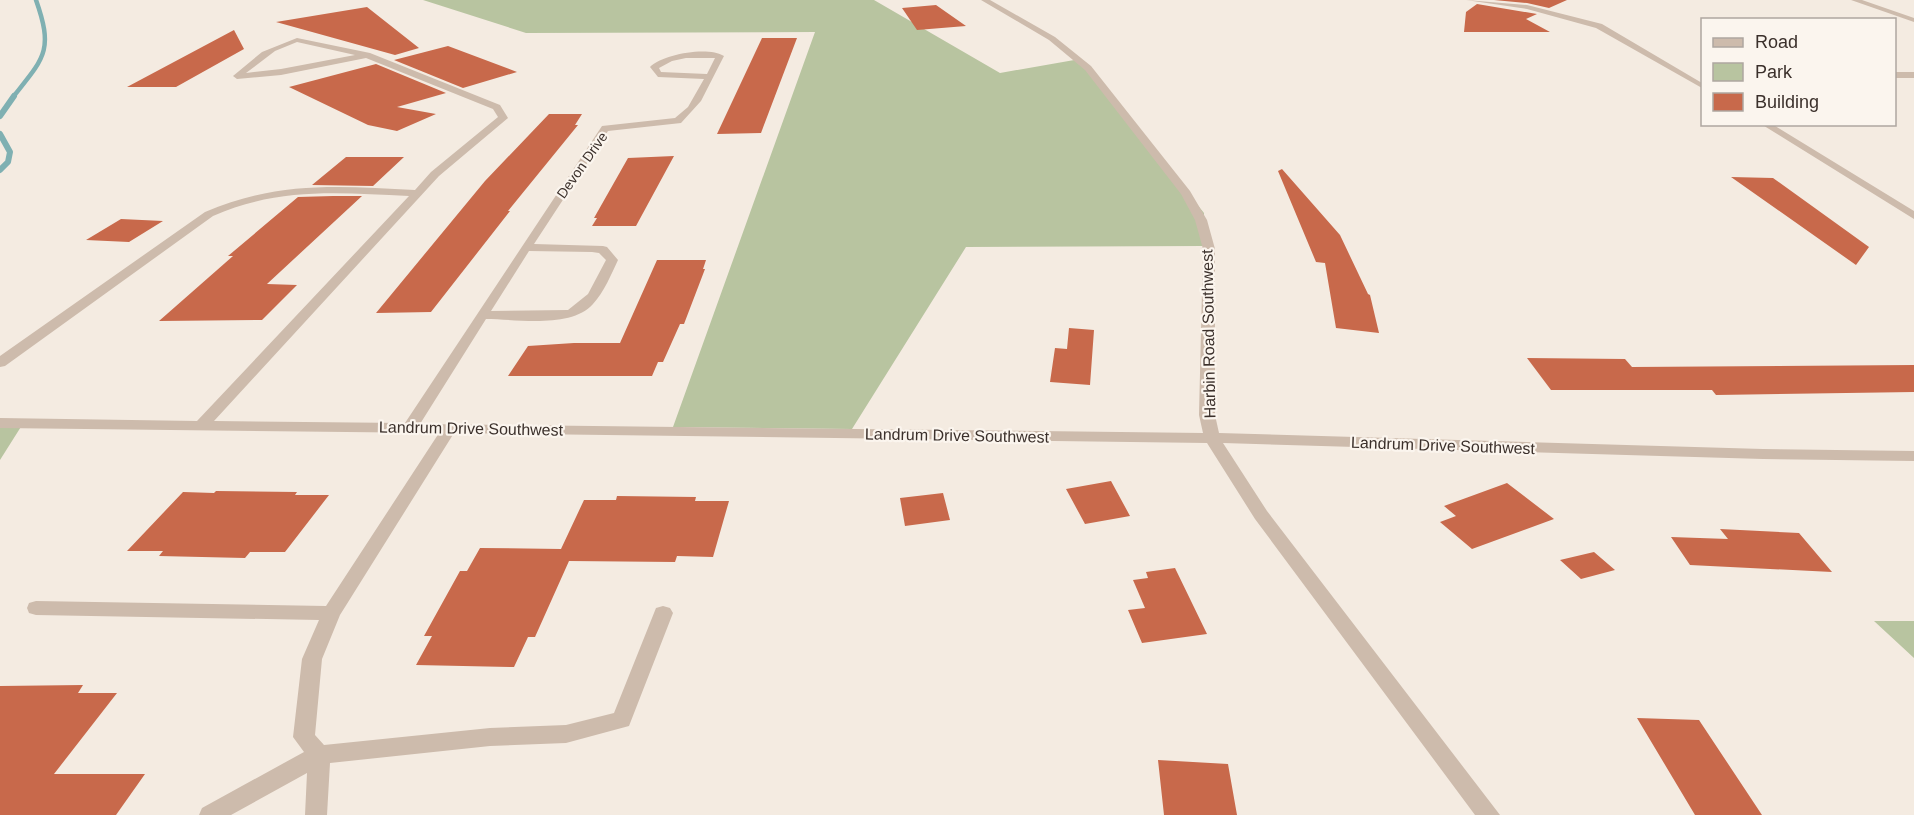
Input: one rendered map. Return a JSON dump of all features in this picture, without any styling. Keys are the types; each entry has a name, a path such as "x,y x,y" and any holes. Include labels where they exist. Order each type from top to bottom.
{"street":[{"name":"Harbin Road Southwest","path":"985,0 1037,27 1071,51 1088,68 1186,194 1201,220 1209,249 1207,415 1212,438 1261,515 1489,815"},
{"path":"1470,0 1527,7 1590,23 1614,33 1701,85"},
{"path":"1855,0 1914,20"},
{"path":"202,425 435,174 503,118 497,107 367,56 297,40 283,43 251,63 237,76 281,72 367,56"},
{"name":"Devon Drive","path":"410,427 605,128 678,121 687,116 709,77 720,57 676,57 661,61 654,67 657,74 709,77"},
{"path":"1682,74 1701,74"},
{"path":"1896,75 1914,75"},
{"path":"1768,126 1913,215"},
{"path":"0,363 209,214 245,199 280,193 350,190 417,193"},
{"path":"482,315 563,316 576,314 585,307 612,260 603,250 592,248 526,247"},
{"name":"Landrum Drive Southwest","path":"0,423 1212,438 1763,454 1914,456"},
{"path":"316,815 319,755 304,737 312,658 331,613 450,428"},
{"path":"36,608 331,613"},
{"path":"210,815 319,755 490,737 566,734 622,720 663,613"}],"green space":[{"path":"423,0 874,0 1000,73 1080,59 1204,213 1203,246 966,247 852,429 673,427 815,32 526,33"},
{"path":"0,422 24,422 0,460"},
{"path":"1874,621 1914,621 1914,658"}],"building":[{"path":"1494,0 1567,0 1549,8"},
{"path":"1477,4 1537,14 1526,19 1550,32 1464,32 1466,12"},
{"path":"936,5 966,26 917,30 902,8"},
{"path":"367,7 419,48 395,55 276,22"},
{"path":"234,30 244,49 176,87 127,87"},
{"path":"762,38 797,38 761,133 717,134"},
{"path":"448,46 517,72 463,88 394,60"},
{"path":"376,64 446,93 397,107 436,114 397,131 368,125 289,87"},
{"path":"549,114 582,114 575,125 578,125 508,211 510,211 431,312 376,313 485,181"},
{"path":"674,156 636,226 592,226 597,218 594,218 628,158"},
{"path":"346,157 404,157 373,186 312,185"},
{"path":"1282,169 1340,235 1370,295 1379,333 1336,328 1325,263 1316,262 1278,171"},
{"path":"1731,177 1773,178 1869,247 1856,265"},
{"path":"362,196 267,284 297,285 262,320 159,321 233,256 228,256 298,197"},
{"path":"121,219 163,221 129,242 86,240"},
{"path":"657,260 706,260 703,269 705,269 684,324 680,324 663,362 658,362 652,376 508,376 528,346 620,343"},
{"path":"1069,328 1094,330 1090,385 1050,382 1055,348 1067,349"},
{"path":"1527,358 1625,359 1632,367 1914,365 1914,392 1716,395 1712,390 1551,390"},
{"path":"1111,481 1130,516 1085,524 1066,489"},
{"path":"1507,483 1554,519 1472,549 1440,522 1456,516 1444,506"},
{"path":"216,491 297,492 295,495 329,495 285,552 250,552 245,558 159,556 163,551 127,551 183,492 214,493"},
{"path":"943,493 950,520 905,526 900,498"},
{"path":"617,496 696,497 695,501 729,501 713,557 677,556 675,562 569,561 535,637 528,637 514,667 416,665 432,636 424,636 460,571 467,571 480,548 561,549 584,500 616,500"},
{"path":"1720,529 1799,533 1832,572 1690,565 1671,537 1728,539"},
{"path":"1594,552 1615,570 1581,579 1560,560"},
{"path":"1175,568 1207,634 1142,643 1128,610 1145,608 1133,580 1148,578 1146,572"},
{"path":"83,685 78,693 117,693 54,774 145,774 116,815 0,815 0,686"},
{"path":"1637,718 1699,720 1762,815 1695,815"},
{"path":"1158,760 1228,764 1237,815 1164,815"}],"waterway":[{"path":"13,97 39,63 43,53 44,31 36,0"},
{"path":"0,116 14,96"},
{"path":"0,134 10,152 8,162 0,170"}]}
